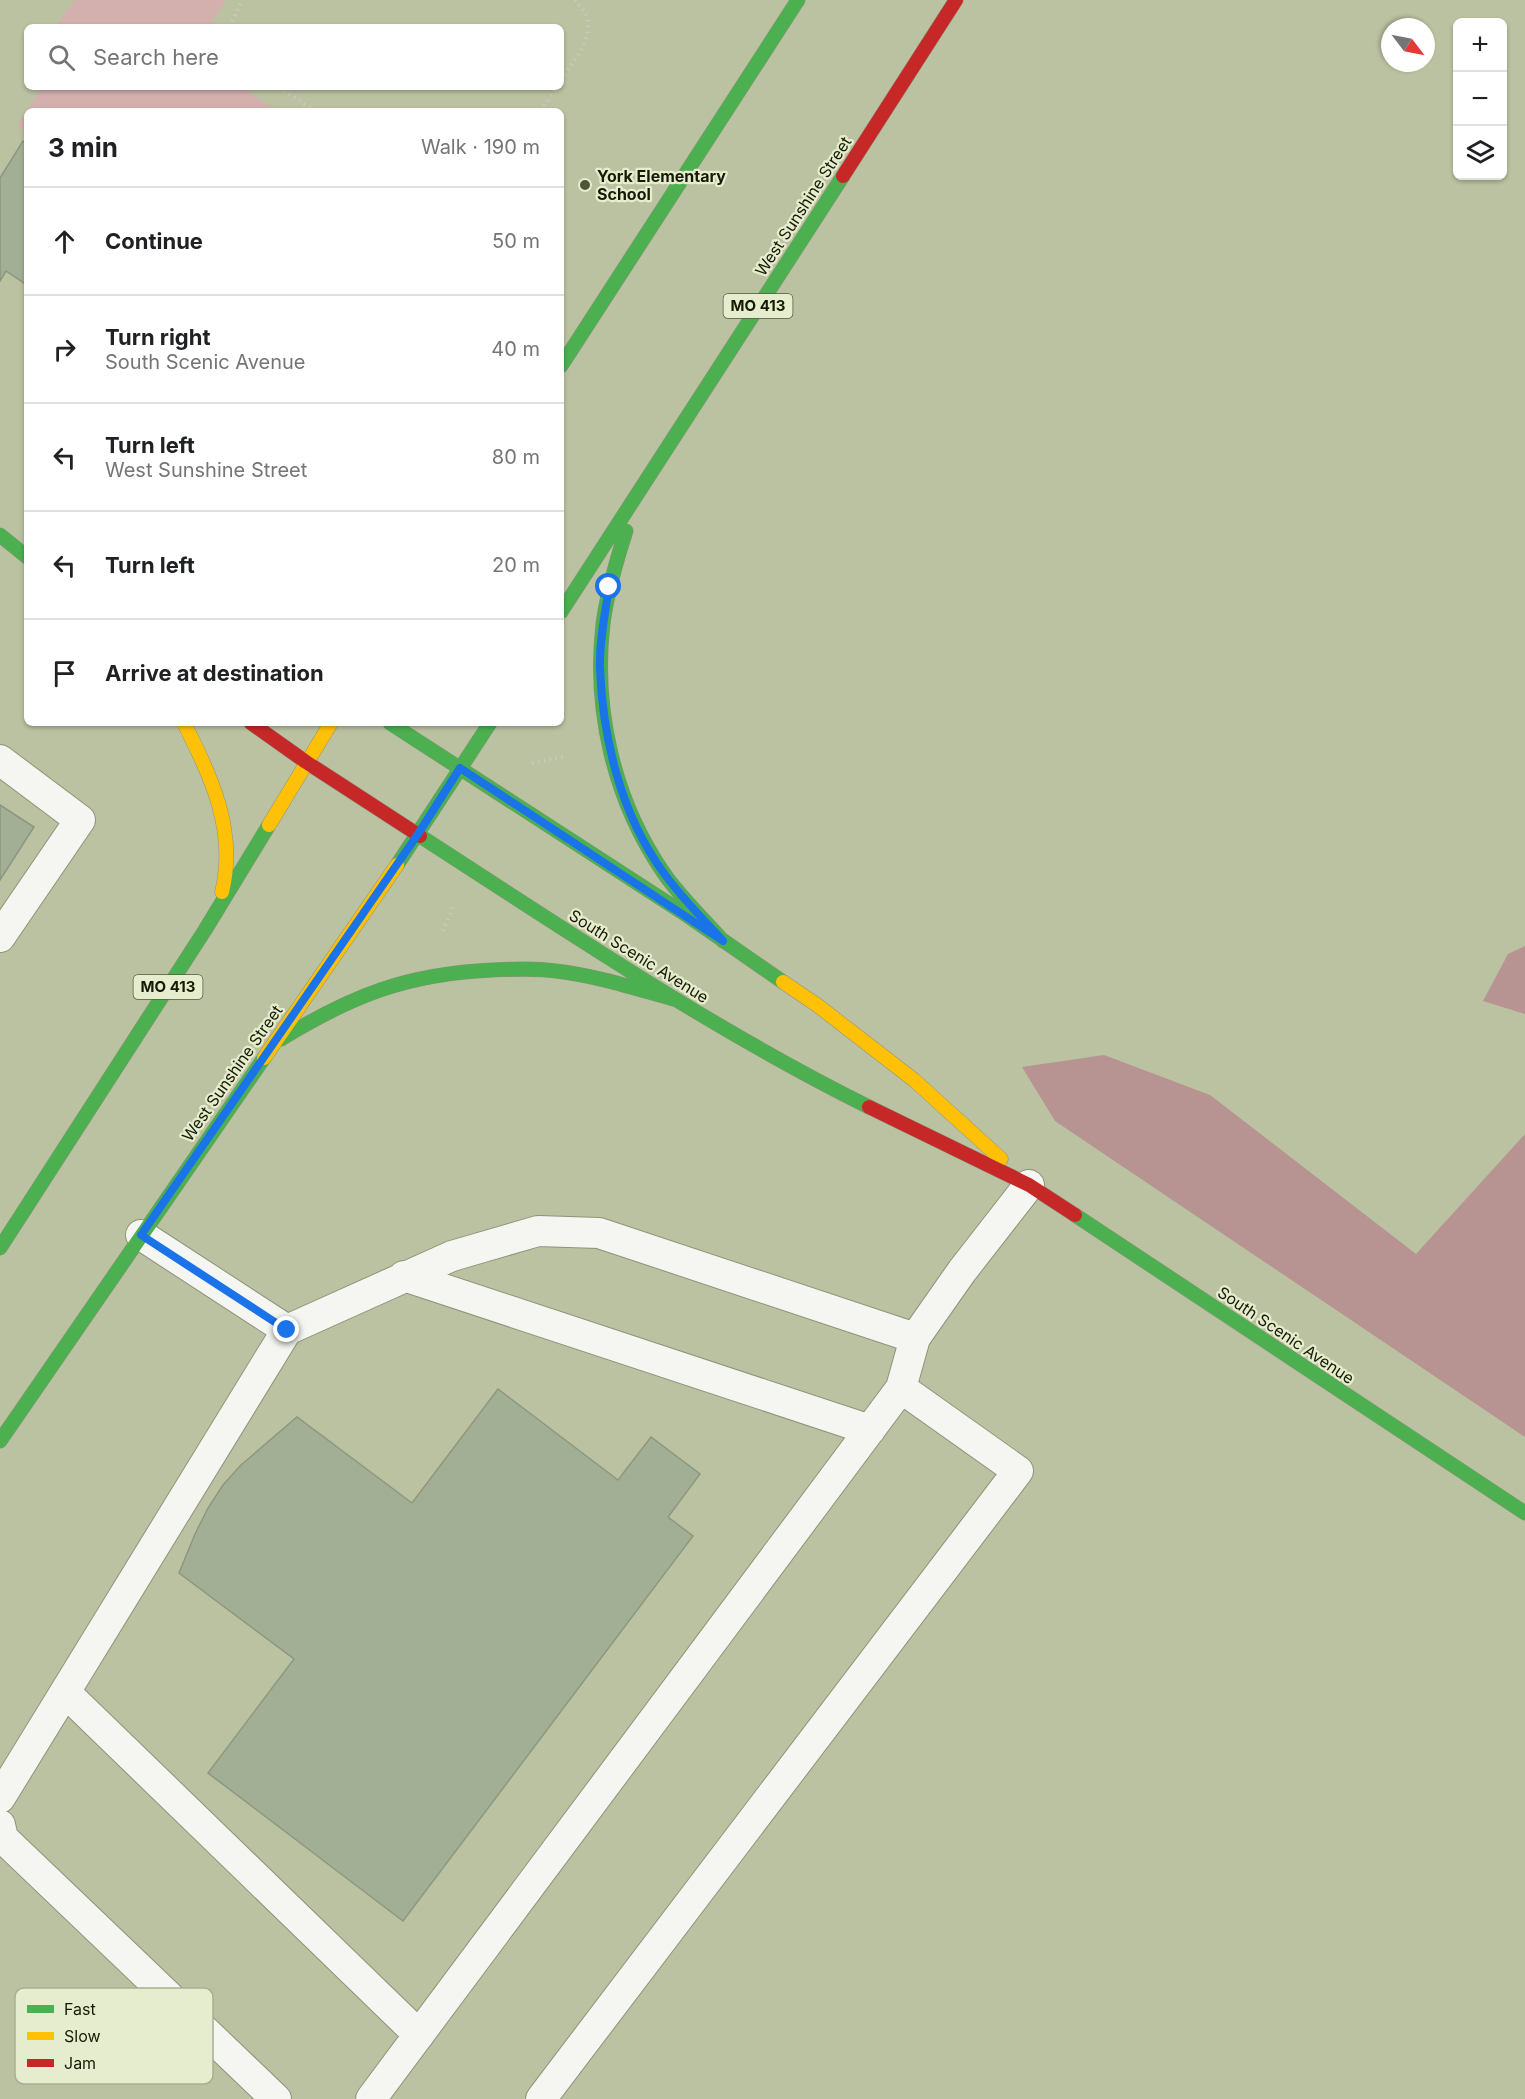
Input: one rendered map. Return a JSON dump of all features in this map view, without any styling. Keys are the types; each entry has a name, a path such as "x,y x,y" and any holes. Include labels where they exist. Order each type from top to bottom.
{"main road":[{"path":"564,361 798,0"},
{"name":"West Sunshine Street","path":"564,607 956,0"},
{"path":"639,490 609,587 603,630 600,668 610,752 624,796 641,837 686,901 723,941"},
{"path":"0,536 24,555"},
{"path":"185,726 217,791 226,823 227,856 223,888 205,930"},
{"name":"South Scenic Avenue","path":"255,726 306,762 677,1000 809,1077 1029,1185 1525,1513"},
{"name":"MO 413","path":"0,1248 205,930 329,726"},
{"name":"South Scenic Avenue","path":"395,726 723,941 816,1005 914,1080 1029,1185"},
{"name":"West Sunshine Street","path":"0,1441 418,834 488,726"},
{"path":"272,1044 316,1017 347,1003 382,989 429,976 522,969 564,972 677,1000"}],"lane":[{"path":"0,760 80,820 0,937"},
{"path":"371,2099 901,1388 915,1338 962,1271 1029,1185"},
{"path":"0,1798 287,1330 452,1256 538,1232 599,1233 915,1338"},
{"path":"141,1235 287,1330"},
{"path":"404,1276 870,1430"},
{"path":"541,2099 1018,1471 901,1388"},
{"path":"65,1692 420,2035"},
{"path":"0,1825 3,1838 160,1988"},
{"path":"213,2039 276,2099"}],"path":[{"path":"231,24 242,0"},
{"path":"564,76 580,52 588,32 589,19 582,6 574,0"},
{"path":"284,90 310,108"},
{"path":"543,108 555,90"},
{"path":"524,765 574,754"},
{"path":"440,937 454,906 447,901"}],"shaded area":[{"path":"75,0 226,0 211,24 57,24"},
{"path":"40,90 246,90 273,108 29,108"},
{"path":"24,115 24,131 17,126"},
{"path":"1525,946 1525,1014 1483,1001 1508,954"},
{"path":"1104,1055 1210,1095 1416,1254 1525,1134 1525,1437 1055,1121 1022,1067"}],"building":[{"path":"23,141 24,283 6,271 0,281 0,178"},
{"path":"0,805 34,827 0,880"},
{"path":"498,1389 618,1480 651,1437 700,1474 668,1517 693,1536 403,1921 208,1773 294,1659 179,1573 208,1508 223,1485 241,1465 297,1417 412,1503"}],"traffic: fast":[{"path":"564,361 798,0"},
{"path":"564,607 843,176"},
{"path":"626,531 615,566 603,624 601,689 611,753 620,785 646,844 663,872 684,899 723,941"},
{"path":"0,535 24,555"},
{"path":"395,726 688,916 783,982"},
{"path":"397,865 488,726"},
{"path":"0,1248 205,930 269,825"},
{"path":"420,836 585,943 697,1012 753,1045 869,1107"},
{"path":"281,1039 332,1010 357,999 407,982 461,972 540,969 572,973 677,1000"},
{"path":"0,1441 264,1058"},
{"path":"1075,1215 1525,1513"}],"traffic: slow":[{"path":"185,726 212,784 224,826 226,869 222,892"},
{"path":"269,825 329,726"},
{"path":"264,1058 397,865"},
{"path":"783,982 817,1005 914,1080 1001,1159"}],"traffic: jam":[{"path":"843,176 956,0"},
{"path":"255,726 420,836"},
{"path":"869,1107 1029,1185 1075,1215"}],"place":[{"name":"York Elementary School","path":"585,185"}],"route":[{"path":"287,1330 141,1235 418,834 460,768 723,941 686,901 663,871 641,837 624,796 610,752 600,668 609,587"}]}
